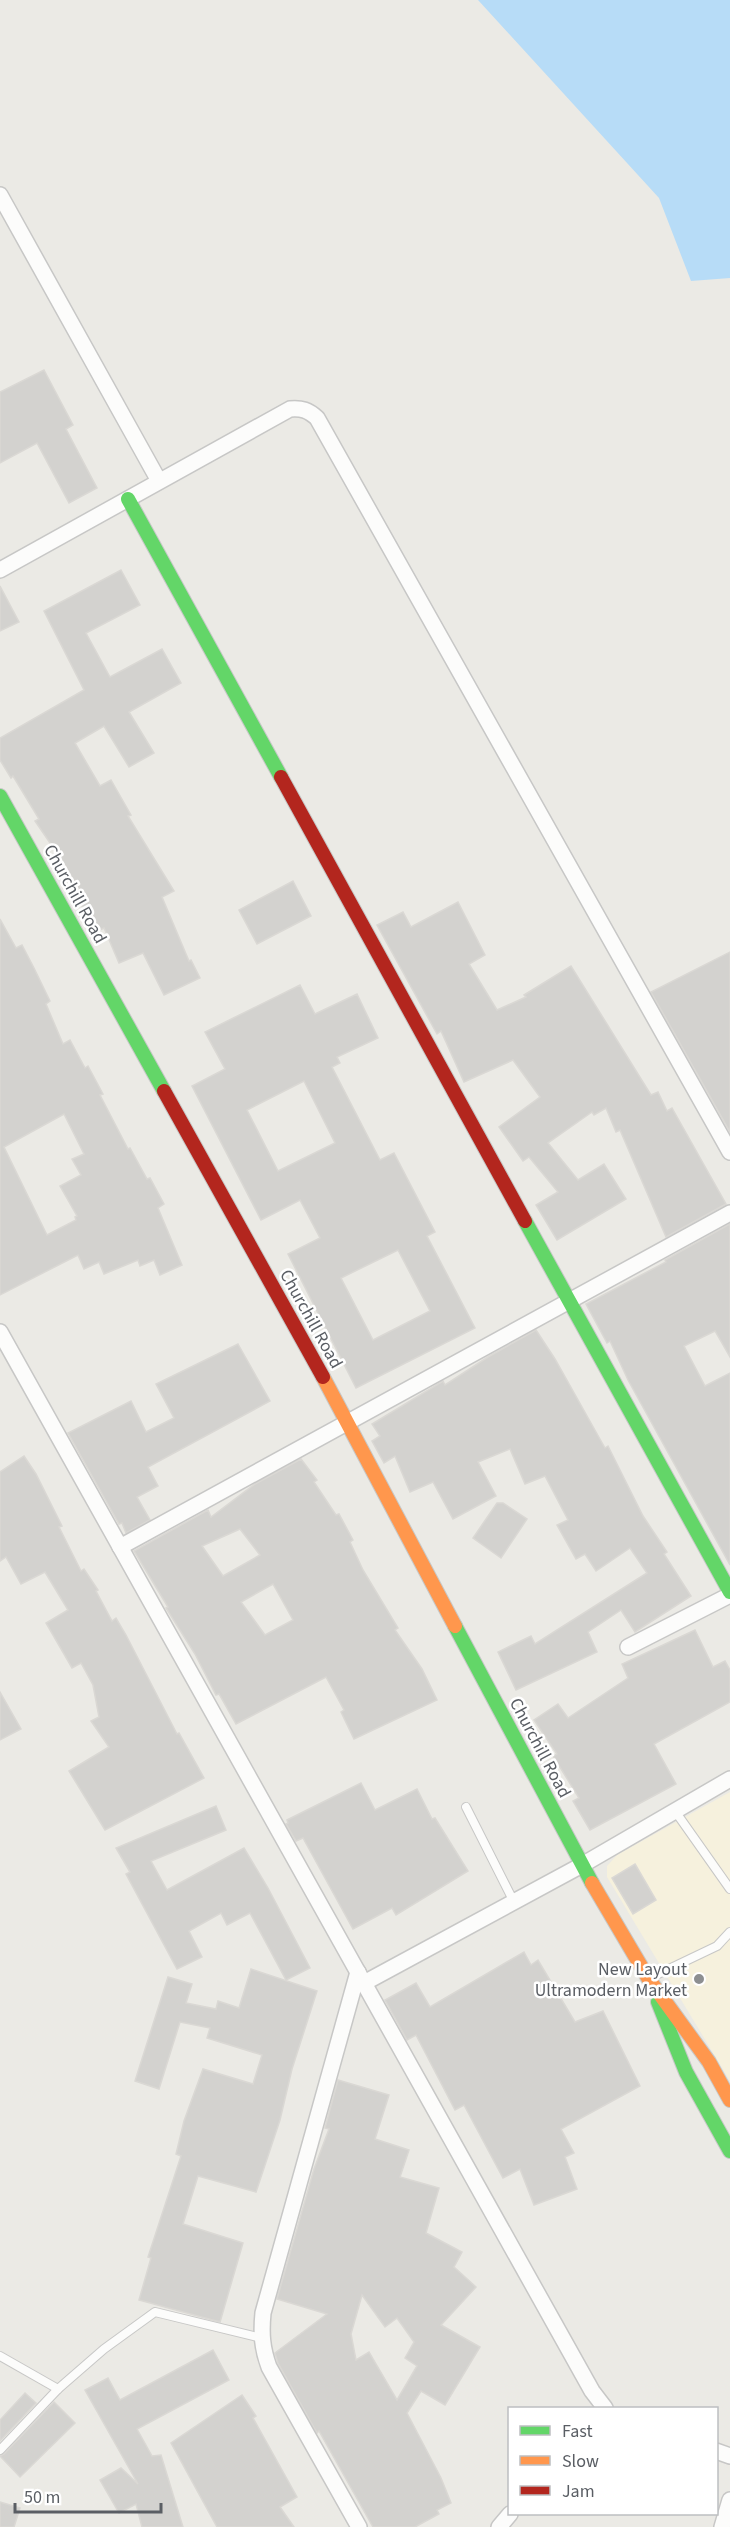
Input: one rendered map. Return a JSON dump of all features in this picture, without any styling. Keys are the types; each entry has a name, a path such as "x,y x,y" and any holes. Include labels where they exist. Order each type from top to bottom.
{"street":[{"path":"0,195 159,482"},
{"path":"0,570 290,409 300,408 310,412 317,418 730,1152"},
{"path":"128,499 572,1301 730,1594 628,1647"},
{"name":"Churchill Road","path":"0,796 348,1423 582,1865 649,1980"},
{"path":"120,1547 730,1213"},
{"path":"0,1332 598,2406"},
{"path":"360,2527 269,2367 262,2349 261,2338 262,2313 361,1977 514,1902 730,1779"},
{"path":"649,1980 709,2062 730,2100"},
{"path":"649,1980 686,2072 730,2151"},
{"path":"722,2527 730,2500"},
{"path":"499,2527 509,2515"}],"lane":[{"path":"466,1807 514,1902"},
{"path":"675,1811 730,1889"},
{"path":"649,1980 717,1946 730,1932"},
{"path":"0,2450 58,2389 104,2349 155,2312 261,2338"},
{"path":"0,2356 58,2389"}],"shaded area":[{"name":"New Layout Ultramodern Market","path":"730,1792 730,2081 607,1877 607,1866 617,1855"}],"water":[{"path":"478,0 730,0 730,278 691,281 659,198"}],"building":[{"path":"44,370 73,425 66,429 97,488 69,503 37,443 0,463 0,392"},
{"path":"121,570 140,605 86,633 110,677 162,649 181,683 129,712 154,753 129,767 104,726 75,743 100,786 111,780 131,815 128,816 174,891 162,897 189,961 191,960 200,978 164,995 143,953 119,963 104,928 96,932 77,897 82,895 35,821 39,819 13,776 11,778 0,760 0,738 84,690 44,611"},
{"path":"0,586 19,622 0,631"},
{"path":"293,881 311,916 257,944 239,910"},
{"path":"458,902 485,955 469,964 497,1010 526,997 524,995 571,966 651,1095 658,1092 667,1111 672,1108 726,1204 666,1237 620,1130 616,1132 606,1108 594,1115 592,1112 548,1143 578,1180 604,1164 626,1199 557,1240 536,1205 558,1192 529,1157 523,1161 499,1127 540,1097 513,1060 464,1082 441,1031 437,1034 377,925 403,912 411,927"},
{"path":"0,919 16,948 22,945 34,968 50,1001 46,1004 63,1044 70,1040 85,1068 88,1066 128,1149 130,1148 147,1179 150,1178 164,1204 158,1208 182,1265 160,1275 154,1260 140,1266 138,1260 104,1274 99,1262 84,1269 78,1255 0,1295","holes":["64,1114 84,1154 72,1159 81,1175 60,1186 77,1216 76,1220 47,1235 4,1147"]},
{"path":"730,952 730,1132 651,992"},
{"path":"300,985 315,1014 357,994 378,1038 337,1057 340,1063 332,1067 380,1160 394,1153 435,1232 427,1236 475,1328 356,1388 288,1254 320,1238 300,1200 261,1220 192,1086 225,1069 205,1032","holes":["304,1081 335,1143 278,1171 247,1110","398,1250 430,1311 373,1340 341,1278"]},
{"path":"730,1224 730,1357 715,1331 684,1346 705,1386 730,1373 730,1565 628,1380 610,1341 607,1343 586,1304 666,1262 665,1260"},
{"path":"536,1330 605,1448 608,1446 643,1516 667,1552 664,1554 691,1596 635,1632 621,1610 588,1632 597,1652 516,1690 498,1652 531,1636 535,1644 647,1573 630,1548 596,1571 585,1554 576,1559 557,1525 568,1520 545,1476 525,1484 510,1449 478,1462 496,1496 453,1519 433,1482 410,1492 395,1456 384,1463 372,1441 380,1436 372,1424 443,1381 445,1385"},
{"path":"238,1344 270,1401 148,1467 158,1486 137,1497 150,1520 126,1533 68,1433 131,1401 146,1432 174,1418 156,1384"},
{"path":"24,1456 36,1474 62,1526 59,1527 81,1571 84,1569 98,1590 96,1591 112,1621 116,1618 177,1734 179,1733 204,1778 105,1830 69,1771 109,1747 91,1721 99,1717 93,1685 81,1663 72,1668 46,1623 68,1610 45,1572 21,1584 6,1557 0,1561 0,1472"},
{"path":"301,1459 317,1480 314,1482 336,1515 339,1514 353,1540 350,1542 363,1570 398,1628 395,1630 422,1669 437,1700 354,1739 341,1712 344,1710 326,1677 236,1724 219,1694 216,1695 195,1654 134,1551 208,1510 211,1517 255,1484","holes":["240,1529 260,1555 223,1576 202,1546","273,1584 293,1620 265,1635 241,1602"]},
{"path":"497,1503 503,1503 527,1519 501,1558 473,1538"},
{"path":"695,1630 713,1667 725,1661 730,1670 730,1702 654,1744 676,1784 590,1830 573,1801 579,1798 553,1756 557,1754 534,1720 558,1704 568,1718 628,1678 622,1664"},
{"path":"0,1692 21,1729 0,1740"},
{"path":"361,1783 375,1810 417,1789 432,1819 435,1818 468,1871 396,1915 392,1908 353,1929 303,1838 296,1841 286,1824 287,1820"},
{"path":"216,1806 226,1830 151,1861 167,1890 244,1848 310,1968 286,1980 250,1913 227,1925 221,1913 189,1931 202,1957 177,1969 126,1874 130,1872 116,1848"},
{"path":"635,1864 656,1900 633,1914 612,1878"},
{"path":"524,1952 531,1965 538,1960 575,2022 603,2011 640,2086 561,2129 574,2153 565,2157 577,2189 534,2205 520,2169 503,2178 464,2105 455,2110 416,2035 407,2040 385,2000 416,1983 430,2007"},
{"path":"251,1969 317,1991 292,2069 280,2120 256,2192 198,2176 183,2224 243,2243 220,2322 139,2300 151,2258 148,2257 181,2156 176,2154 184,2121 203,2069 253,2084 262,2055 207,2038 210,2028 180,2022 159,2089 135,2081 168,1977 192,1984 186,2003 216,2009 218,2001 239,2008"},
{"path":"338,2080 389,2095 375,2139 409,2150 400,2177 439,2188 426,2233 462,2252 454,2267 476,2287 441,2325 480,2347 445,2405 421,2391 407,2413 441,2478 451,2503 437,2510 439,2514 415,2527 373,2527 319,2431 317,2433 278,2363 275,2353 327,2314 277,2299 314,2169 329,2129 325,2128","holes":["362,2295 385,2327 397,2318 414,2342 405,2358 417,2366 397,2400 369,2352 356,2360 351,2334"]},
{"path":"213,2350 229,2380 137,2429 152,2456 161,2455 183,2527 142,2527 136,2504 119,2513 100,2480 121,2468 138,2484 85,2390 108,2378 120,2400"},
{"path":"25,2393 36,2403 0,2441 0,2420"},
{"path":"242,2395 256,2416 253,2418 297,2497 280,2507 294,2527 217,2527 171,2443"},
{"path":"54,2402 75,2423 20,2477 0,2456"},
{"path":"0,2502 20,2508 14,2527 0,2527"}],"traffic: fast":[{"path":"128,499 281,777"},
{"path":"0,796 164,1091"},
{"path":"525,1221 730,1592"},
{"path":"455,1626 592,1883"},
{"path":"658,2002 686,2072 730,2151"}],"traffic: slow":[{"path":"323,1377 455,1626"},
{"path":"592,1883 648,1978 709,2062 730,2100"}],"traffic: jam":[{"path":"281,777 525,1221"},
{"path":"164,1091 323,1377"}],"place":[{"name":"New Layout Ultramodern Market","path":"699,1979"}]}
